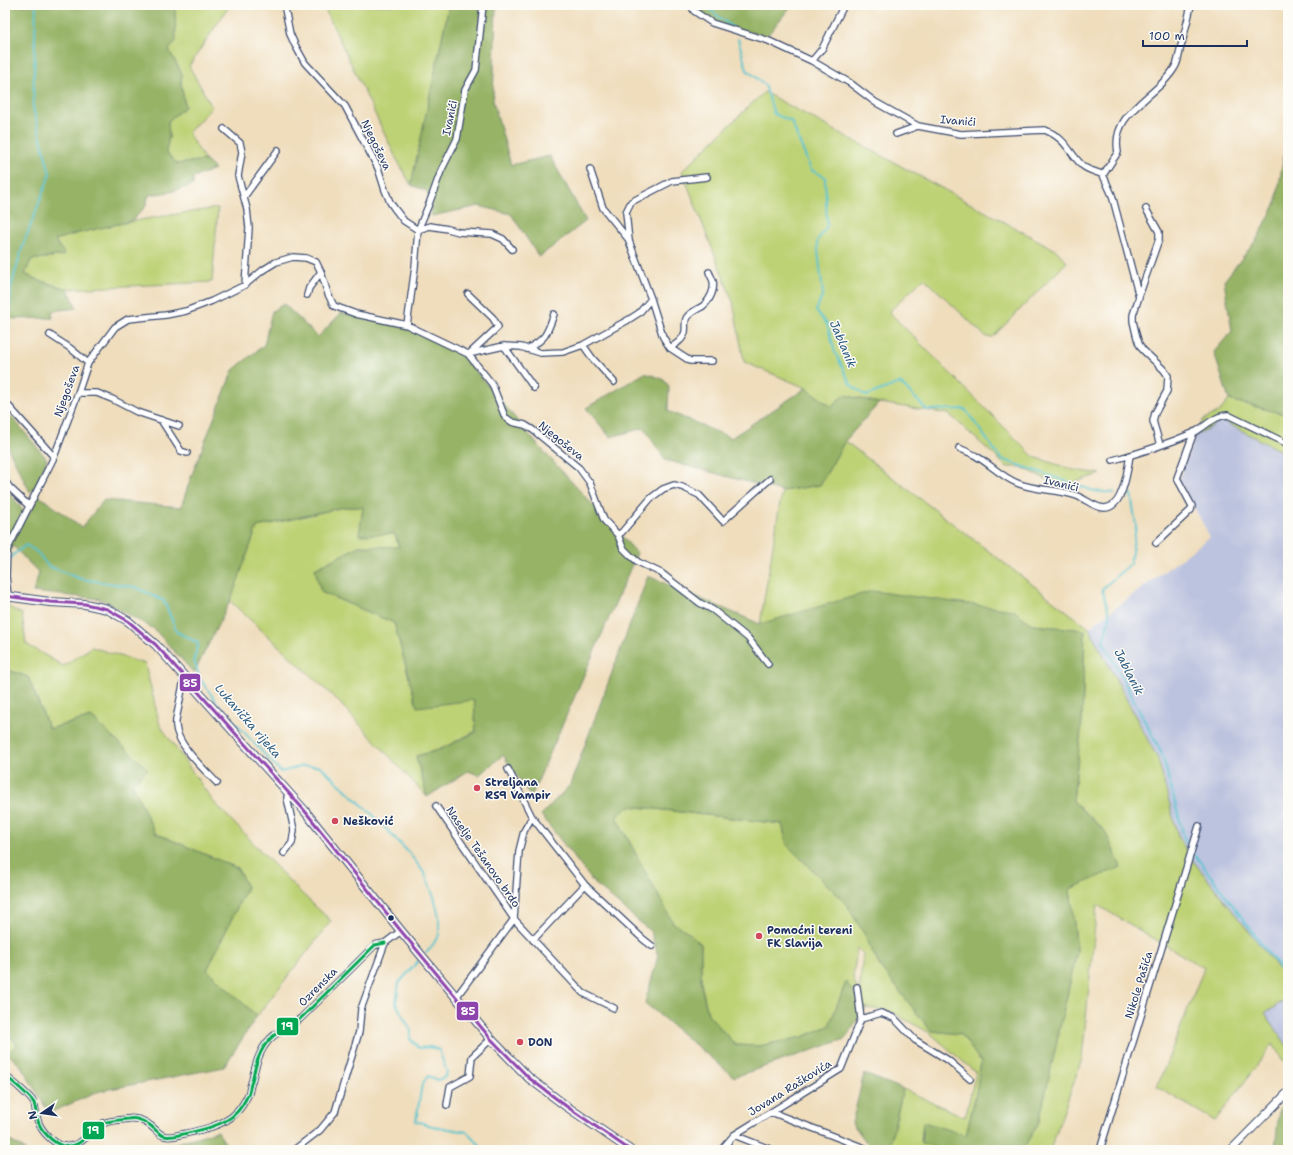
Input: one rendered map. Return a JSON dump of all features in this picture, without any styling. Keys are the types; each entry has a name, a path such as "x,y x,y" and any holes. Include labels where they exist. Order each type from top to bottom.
{"main road":[{"path":"6,597 85,604 107,609 128,621 156,645 304,810 401,931 457,996 491,1039 530,1078 566,1106 630,1150"}],"street":[{"name":"Njegoševa","path":"286,5 285,10 290,34 295,45 306,63 345,106 378,168 390,202 404,221 418,230"},
{"name":"Ivanići","path":"418,230 441,171 457,139 465,90 476,70 483,5"},
{"name":"Ivanići","path":"691,5 694,11 712,23 769,41 812,61 850,83 875,102 918,126 961,134 1045,130 1056,134 1086,168 1103,175"},
{"path":"812,61 822,49 844,5"},
{"path":"1139,297 1112,195 1103,175 1118,152 1116,142 1122,123 1132,110 1165,82 1176,66 1191,5"},
{"path":"896,134 918,126"},
{"path":"224,129 240,143 242,152 238,176 244,197 249,228 245,285"},
{"path":"244,197 278,150"},
{"path":"590,169 603,208 629,241"},
{"path":"707,177 672,181 631,202 626,212 629,241 651,299 663,337 670,348 690,361 712,361"},
{"path":"1146,209 1159,232 1159,239 1133,315 1133,321 1139,344 1168,376 1167,391 1155,413 1153,421 1160,445"},
{"path":"407,325 415,267 418,230 430,226 460,232 492,234 503,239 512,249"},
{"name":"Njegoševa","path":"6,597 7,550 54,457 88,363 115,327 128,319 166,315 186,311 212,301 245,285 263,270 276,262 293,257 306,258 316,262 334,306 356,314 407,325 468,354 492,384 505,417 512,422 525,425 533,430 579,468 590,483 604,520 618,535 623,548 638,562 661,573 713,610 748,638 768,664"},
{"path":"307,295 309,288 321,272"},
{"path":"670,348 684,336 687,317 710,299 713,281 709,272"},
{"path":"468,294 493,318 498,326 468,354"},
{"path":"468,354 504,346 527,349 541,353 562,352 583,344 639,313 651,299"},
{"path":"527,349 539,342 545,336 554,314"},
{"path":"50,335 70,348 88,363"},
{"path":"583,344 593,359 614,382"},
{"path":"504,346 534,388"},
{"path":"78,393 97,393 112,398 137,412 179,426"},
{"path":"5,402 54,457"},
{"path":"1113,460 1194,432 1222,415 1228,415 1288,444"},
{"path":"160,420 181,451 188,454"},
{"path":"1156,543 1191,510 1192,506 1177,478 1194,432"},
{"name":"Ivanići","path":"959,448 976,456 1017,483 1077,496 1103,508 1108,508 1114,504 1120,496 1130,455"},
{"path":"618,535 651,498 674,485 699,495 723,521 770,479"},
{"path":"5,481 10,488 29,506"},
{"path":"185,677 176,719 177,731 183,745 216,783"},
{"path":"508,769 532,817 585,885 652,946"},
{"path":"284,853 292,843 294,830 287,798 288,793"},
{"name":"Naselje Tešanovo brdo","path":"436,806 514,919 583,993 614,1008"},
{"name":"Naselje Tešanovo brdo","path":"457,996 514,919 519,851 524,831 532,817"},
{"name":"Nikole Pašića","path":"1100,1150 1199,826"},
{"path":"533,940 585,885"},
{"name":"Ozrenska","path":"5,1076 34,1103 38,1122 44,1132 63,1146 72,1146 81,1142 97,1126 106,1122 130,1118 139,1120 151,1126 164,1136 172,1136 221,1123 236,1114 248,1095 262,1051 270,1040 300,1019 375,945 385,943 401,931"},
{"path":"294,1150 320,1130 334,1112 359,1032 361,1009 385,943"},
{"path":"856,987 861,1019 881,1013 894,1018 915,1040 948,1060 970,1079"},
{"name":"Jovana Raškovića","path":"721,1150 734,1135 841,1069 861,1019"},
{"path":"447,1105 450,1087 470,1076 472,1058 491,1039"},
{"path":"1230,1150 1288,1092"},
{"path":"771,1112 867,1149"},
{"path":"734,1135 772,1150"}],"shaded area":[{"path":"1220,422 1225,422 1288,455 1288,981 1191,858 1178,836 1158,759 1089,628 1210,537 1179,479 1196,435"},
{"path":"1288,997 1288,1047 1265,1014"}],"green space":[{"path":"5,5 175,6 176,41 169,50 182,74 181,83 185,107 168,121 169,137 166,152 177,164 205,160 215,169 193,178 193,185 170,192 149,195 145,207 132,221 74,234 55,240 65,255 31,260 25,274 40,281 68,289 77,308 52,311 53,318 13,319 5,311"},
{"path":"171,5 230,5 189,66 212,107 188,133 205,160 177,164 166,152 169,137 168,121 185,107 181,83 182,74 169,50 175,6"},
{"path":"323,5 449,5 411,185 396,158"},
{"path":"449,5 500,5 496,9 493,101 511,165 550,156 586,221 539,257 511,214 479,206 432,216 427,191 411,185"},
{"path":"692,5 792,5 767,36 726,27 704,18"},
{"path":"764,92 1056,250 1067,262 993,337 986,337 924,278 889,312 1034,457 1074,470 1101,474 1061,486 1021,467 1007,467 949,414 879,403 843,395 832,407 806,388 744,362 733,302 682,171"},
{"path":"1288,130 1288,415 1229,400 1214,352 1232,331 1224,281 1257,239 1276,203"},
{"path":"218,208 212,282 68,289 40,281 25,274 31,260 64,255 55,240 95,229 157,217"},
{"path":"284,304 318,337 341,313 406,328 434,340 462,355 537,444 637,553 531,797 503,755 479,775 468,771 427,797 416,756 439,750 476,732 474,700 417,707 394,623 321,592 315,569 359,546 399,547 395,534 359,535 363,507 344,507 257,527 232,597 194,673 154,629 100,599 33,592 39,573 13,546 5,565 5,486 27,517 39,496 82,527 104,500 181,507 191,477 233,370 264,345 272,311"},
{"path":"645,373 663,379 669,386 668,411 731,438 806,388 832,407 843,395 879,403 845,441 820,485 782,491 665,460 644,428 610,437 586,408"},
{"path":"1229,400 1288,415 1288,455 1225,422 1220,422 1196,435 1203,420 1220,411"},
{"path":"5,409 47,459 36,487 30,492 5,442"},
{"path":"845,441 1089,628 1158,759 1178,836 1191,858 1288,981 1288,997 1265,1014 1288,1047 1288,1069 1273,1044 1215,1121 1157,1087 1204,968 1097,905 1082,1059 1050,1150 1002,1150 1004,1145 1023,1149 1039,1122 1077,951 1070,889 1105,831 1073,801 1082,721 1085,630 1033,625 1013,610 760,624 782,491 820,485"},
{"path":"344,507 363,507 395,534 399,548 359,546 315,569 321,592 394,623 417,706 474,699 476,731 439,750 416,756 427,797 335,698 230,601 257,527"},
{"path":"648,576 760,624 872,591 1013,610 1033,625 1085,630 1082,721 1073,801 1105,831 1121,867 1070,889 1077,951 1039,1122 1023,1149 1004,1145 1002,1150 943,1150 921,1143 923,1122 966,1135 976,1093 981,1062 961,1034 931,1031 879,965 865,935 845,902 787,845 782,824 630,806 616,817 673,923 688,932 701,944 701,985 708,1014 735,1045 759,1046 803,1037 829,1026 846,982 866,1008 845,1039 734,1077 645,1003 658,956 651,932 594,883 541,815 570,785"},
{"path":"5,605 22,614 26,644 63,666 92,647 145,664 160,725 212,800 298,890 331,921 257,1016 207,970 247,887 237,868 155,833 132,784 147,769 91,717 49,729 28,677 5,669"},
{"path":"5,669 28,677 49,729 91,717 148,769 132,784 155,833 237,868 247,887 207,970 257,1016 224,1067 100,1091 49,1113 21,1066 7,1053 17,1045 5,1029"},
{"path":"629,806 782,824 787,845 845,902 865,935 879,965 931,1031 961,1034 981,1062 976,1093 966,1136 923,1122 921,1143 943,1150 880,1150 890,1143 903,1089 965,1117 976,1073 930,1033 889,1011 866,1008 846,983 829,1026 803,1037 759,1046 735,1045 708,1014 701,983 701,944 688,932 673,923 616,817","holes":["857,948 863,954 859,993 853,978"]},
{"path":"5,1029 17,1045 7,1053 5,1051"},
{"path":"864,1074 903,1089 890,1144 880,1150 872,1150 852,1123"},
{"path":"1288,1098 1288,1150 1275,1150 1279,1109"},
{"path":"217,1131 230,1150 155,1150 156,1149"},
{"path":"5,1138 26,1150 5,1150"}],"waterway":[{"path":"5,327 9,325 11,287 23,245 50,174 33,108 36,5"},
{"name":"Jablanik","path":"704,5 733,28"},
{"name":"Jablanik","path":"738,39 747,70 765,85 774,114 791,121 811,170 825,177 827,226 817,241 823,294 816,311 827,324 835,352 851,385 866,396 900,383 927,410 965,409 1001,459 1094,491 1115,493"},
{"name":"Jablanik","path":"1126,494 1131,494 1136,526 1130,564 1102,589 1110,617 1103,641 1162,754 1185,841 1188,844"},
{"name":"Lukavička rijeka","path":"8,561 26,545 37,552 48,566 81,579 135,587 164,601 177,632 198,643 194,660 200,679 218,704 281,772 303,766 320,766 372,814 410,854 425,874 434,897 439,917 439,935 426,953"},
{"name":"Jablanik","path":"1195,855 1288,979"},
{"name":"Lukavička rijeka","path":"418,961 399,983 396,1003 411,1031 410,1039 419,1048 430,1047 439,1050 447,1072 445,1077 437,1080 428,1076 422,1084 416,1121 432,1126 467,1132 479,1144 482,1150"}],"transit line":[{"name":"85","path":"5,596 50,602 85,604 107,609 128,621 156,645 304,810 401,931 491,1039 529,1078 566,1106 630,1150"},
{"name":"19","path":"5,1076 32,1100 35,1105 38,1121 45,1133 55,1142 63,1146 75,1145 99,1126 113,1121 131,1119 140,1120 149,1124 163,1136 174,1136 198,1131 223,1122 238,1111 249,1093 258,1059 266,1043 280,1031 300,1019 375,945 385,943"}],"place":[{"name":"Streljana RS9 Vampir","path":"477,788"},
{"name":"Nešković","path":"335,821"},
{"name":"Pomoćni tereni FK Slavija","path":"759,936"},
{"name":"DON","path":"520,1042"}]}
